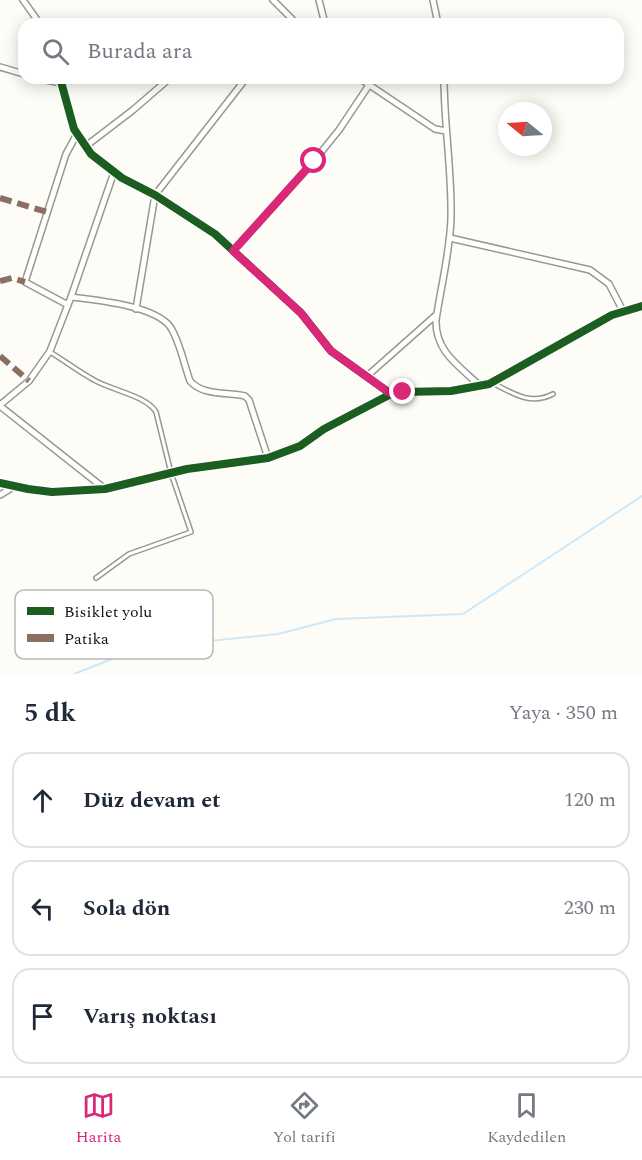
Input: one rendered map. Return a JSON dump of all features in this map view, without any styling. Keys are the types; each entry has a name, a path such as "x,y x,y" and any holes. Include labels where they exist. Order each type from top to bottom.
{"street":[{"path":"23,0 36,18"},
{"path":"273,0 291,18"},
{"path":"319,0 324,18"},
{"path":"433,0 437,18"},
{"path":"0,67 18,72"},
{"path":"62,84 77,134 91,154 114,172 155,195 215,234 301,313 331,351 391,394"},
{"path":"86,146 163,84"},
{"path":"136,309 155,195 243,84"},
{"path":"444,84 451,217 436,331 442,349 479,386"},
{"path":"233,251 314,161 339,130 369,85 435,129 446,130"},
{"path":"68,305 26,282 66,153 77,134"},
{"path":"105,489 0,405 29,381 50,351 114,172"},
{"path":"450,238 590,270 609,284 623,311"},
{"path":"71,297 136,309 166,321 173,330 190,381 195,386 203,390 245,396 249,400 268,458"},
{"path":"0,483 12,487 52,492 105,489 171,472 268,458 300,446 324,429 391,394 451,391 491,382 612,315 642,306"},
{"path":"366,377 437,314"},
{"path":"0,495 12,487"}],"lane":[{"path":"50,351 96,381 144,400 152,406 156,412 171,472 191,532 129,554 96,578"},
{"path":"491,382 525,399 541,399 553,394"}],"waterway":[{"path":"213,641 278,634 336,619 463,614 642,496"},
{"path":"74,674 112,659"}],"marked path":[{"path":"0,198 47,212"},
{"path":"0,281 12,278 25,282"},
{"path":"0,356 29,381"}],"cycle path":[{"path":"62,84 74,129 91,154 122,178 155,195 215,234 301,313 331,351 391,394"},
{"path":"0,483 52,492 105,489 187,469 268,458 300,446 324,429 391,394 451,391 489,384 612,315 642,306"}],"route":[{"path":"314,161 233,251 301,313 331,351 391,394 403,392"}]}
